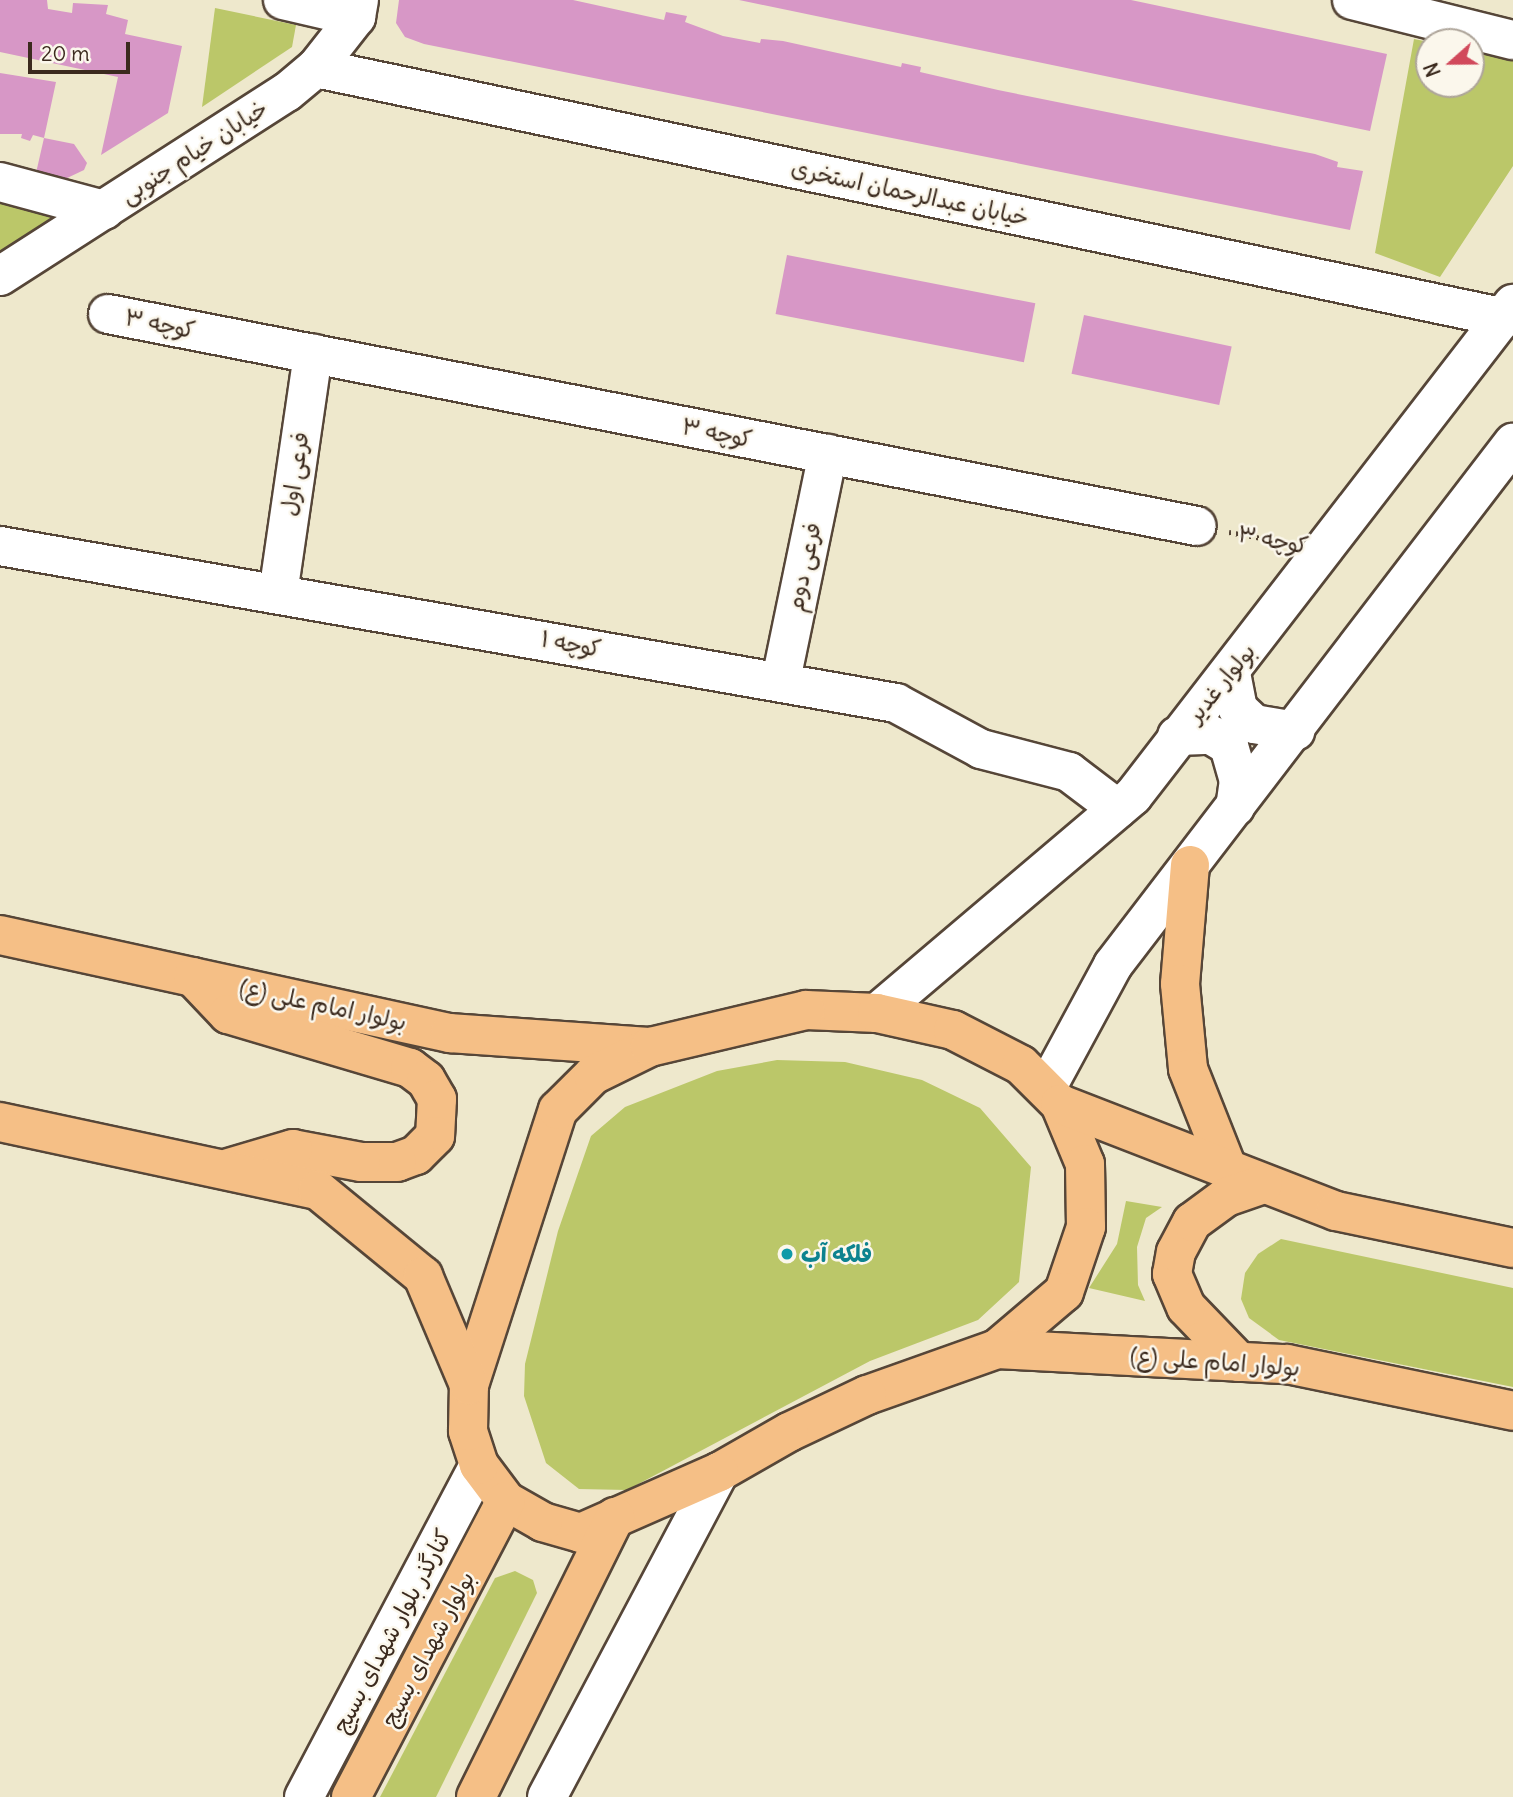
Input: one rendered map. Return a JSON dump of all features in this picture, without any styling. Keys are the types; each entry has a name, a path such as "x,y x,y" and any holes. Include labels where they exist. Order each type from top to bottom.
{"main road":[{"path":"1190,865 1180,984 1188,1069 1228,1170"},
{"name":"بولوار امام علی (ع)","path":"0,935 450,1033 650,1047"},
{"path":"193,977 228,1014 410,1068 426,1080 440,1113 435,1136 416,1155 397,1162 361,1162 293,1149 222,1170"},
{"path":"1053,1096 1084,1164 1086,1227 1064,1292 997,1349 867,1395 789,1432 719,1472 581,1533 543,1522 506,1500 479,1465 468,1431 469,1385 558,1110 593,1075 650,1047 806,1010 877,1013 953,1030 1021,1065 1053,1096 1263,1184 1336,1211 1513,1248"},
{"path":"0,1122 318,1190 424,1276 469,1385"},
{"path":"1239,1362 1186,1307 1172,1275 1176,1252 1192,1223 1226,1197 1263,1184"},
{"name":"بولوار امام علی (ع)","path":"997,1349 1287,1364 1513,1411"},
{"name":"بولوار شهدای بسیج","path":"351,1797 506,1500"},
{"path":"476,1797 615,1517"}],"street":[{"path":"283,0 357,8"},
{"path":"1352,0 1513,40"},
{"name":"خیابان خیام جنوبی","path":"0,276 287,92 316,68 357,8"},
{"name":"خیابان عبدالرحمان استخری","path":"316,68 1509,311"},
{"path":"0,182 104,210"},
{"name":"بولوار غدیر","path":"877,1013 1133,796 1509,311"},
{"name":"کوچه ۳","path":"108,314 1197,526"},
{"name":"فرعی اول","path":"278,594 313,354"},
{"path":"1053,1096 1113,965 1295,731 1513,443"},
{"name":"فرعی دوم","path":"781,680 828,454"},
{"name":"کوچه ۱","path":"0,546 781,680 896,703 981,749 1069,772 1118,809"},
{"path":"1231,673 1238,709 1254,724 1295,731"},
{"path":"1177,736 1211,735 1229,746 1239,780 1234,807"},
{"name":"کنارگذر بلوار شهدای بسیج","path":"304,1797 479,1465"},
{"path":"547,1797 719,1472"}],"path":[{"name":"کوچه ۳","path":"1197,526 1325,550"}],"green space":[{"path":"215,8 296,25 292,47 202,107"},
{"path":"1414,39 1415,98 1485,98 1485,54 1513,60 1513,166 1440,277 1375,253"},
{"path":"0,192 69,208 0,255"},
{"name":"فلکه آب","path":"777,1060 845,1062 922,1080 980,1108 1031,1167 1019,1282 978,1320 870,1361 627,1490 579,1489 546,1463 524,1396 525,1364 558,1231 591,1136 625,1107 717,1071"},
{"path":"1126,1201 1162,1207 1146,1218 1137,1247 1138,1285 1145,1301 1089,1288 1117,1244"},
{"path":"1281,1239 1513,1288 1513,1387 1279,1340 1249,1318 1241,1299 1245,1273 1258,1254"},
{"path":"515,1571 533,1580 537,1593 436,1797 380,1797 495,1578"}],"building":[{"path":"0,0 47,0 48,9 72,13 73,3 108,5 106,14 128,20 125,34 182,46 168,113 101,155 118,77 0,52"},
{"path":"399,0 573,0 664,20 666,12 687,16 685,22 723,36 760,43 761,39 783,41 901,67 902,63 921,67 920,72 998,90 1315,154 1338,162 1337,167 1363,171 1350,230 424,44 405,37 396,23"},
{"path":"739,0 1131,0 1387,54 1370,131"},
{"path":"0,73 56,82 44,138 33,135 30,141 21,138 22,134 0,134"},
{"path":"44,138 74,144 87,163 84,170 65,179 36,173"},
{"path":"787,255 1035,303 1024,362 776,314"},
{"path":"1084,315 1232,346 1219,405 1072,374"}],"place":[{"name":"فلکه آب","path":"787,1254"}]}
